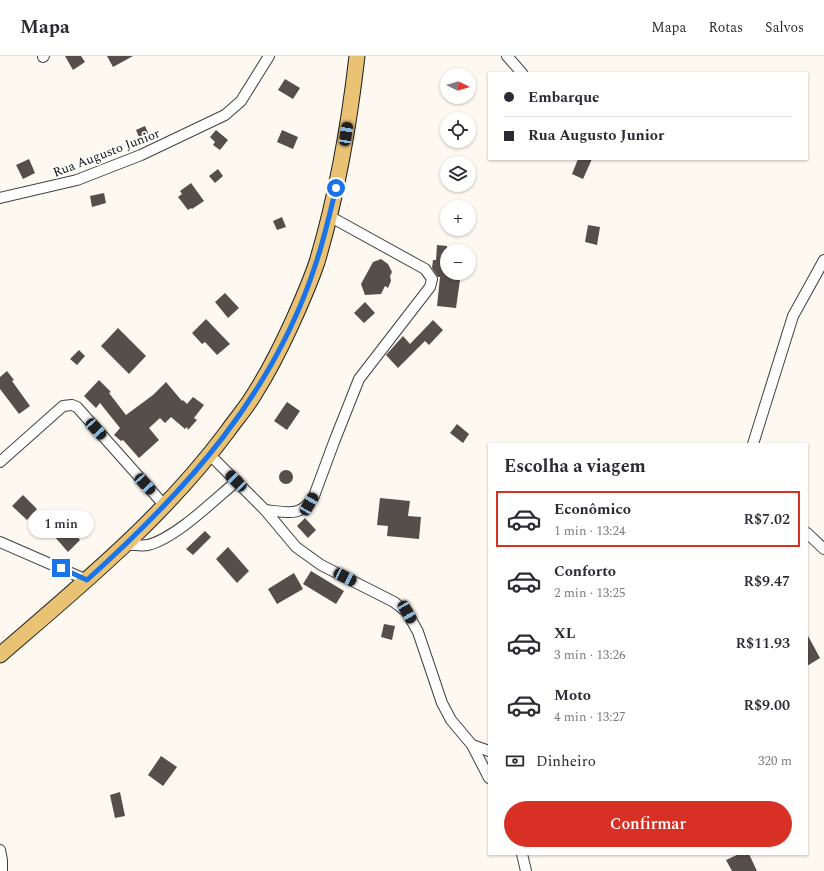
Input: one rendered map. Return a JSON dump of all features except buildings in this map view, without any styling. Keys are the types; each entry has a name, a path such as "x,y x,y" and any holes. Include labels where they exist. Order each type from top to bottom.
{"main road":[{"path":"0,655 87,580 165,506 210,455 254,395 284,341 303,299 316,264 339,177 351,105 357,56"}],"street":[{"name":"Rua Augusto Junior","path":"0,198 77,180 174,140 225,115 234,108 256,78 269,56"},
{"path":"507,56 521,72"},
{"path":"265,510 296,512 304,509 309,504 314,496 339,428 360,379 430,286 432,279 425,269 329,216"},
{"path":"753,443 793,316 824,260"},
{"path":"0,462 63,406 72,405 77,407 165,506"},
{"path":"210,455 265,510 296,547 314,560 394,602 407,612 418,632 442,703 451,720 472,746 488,776"},
{"path":"126,544 146,545 157,542 190,521 236,481"},
{"path":"808,534 824,549"},
{"path":"0,542 87,580"},
{"path":"472,746 488,750"},
{"path":"0,850 2,871"},
{"path":"522,855 526,871"}],"route":[{"path":"61,568 87,580 165,506 210,455 254,395 284,341 303,299 316,264 336,188"}]}
